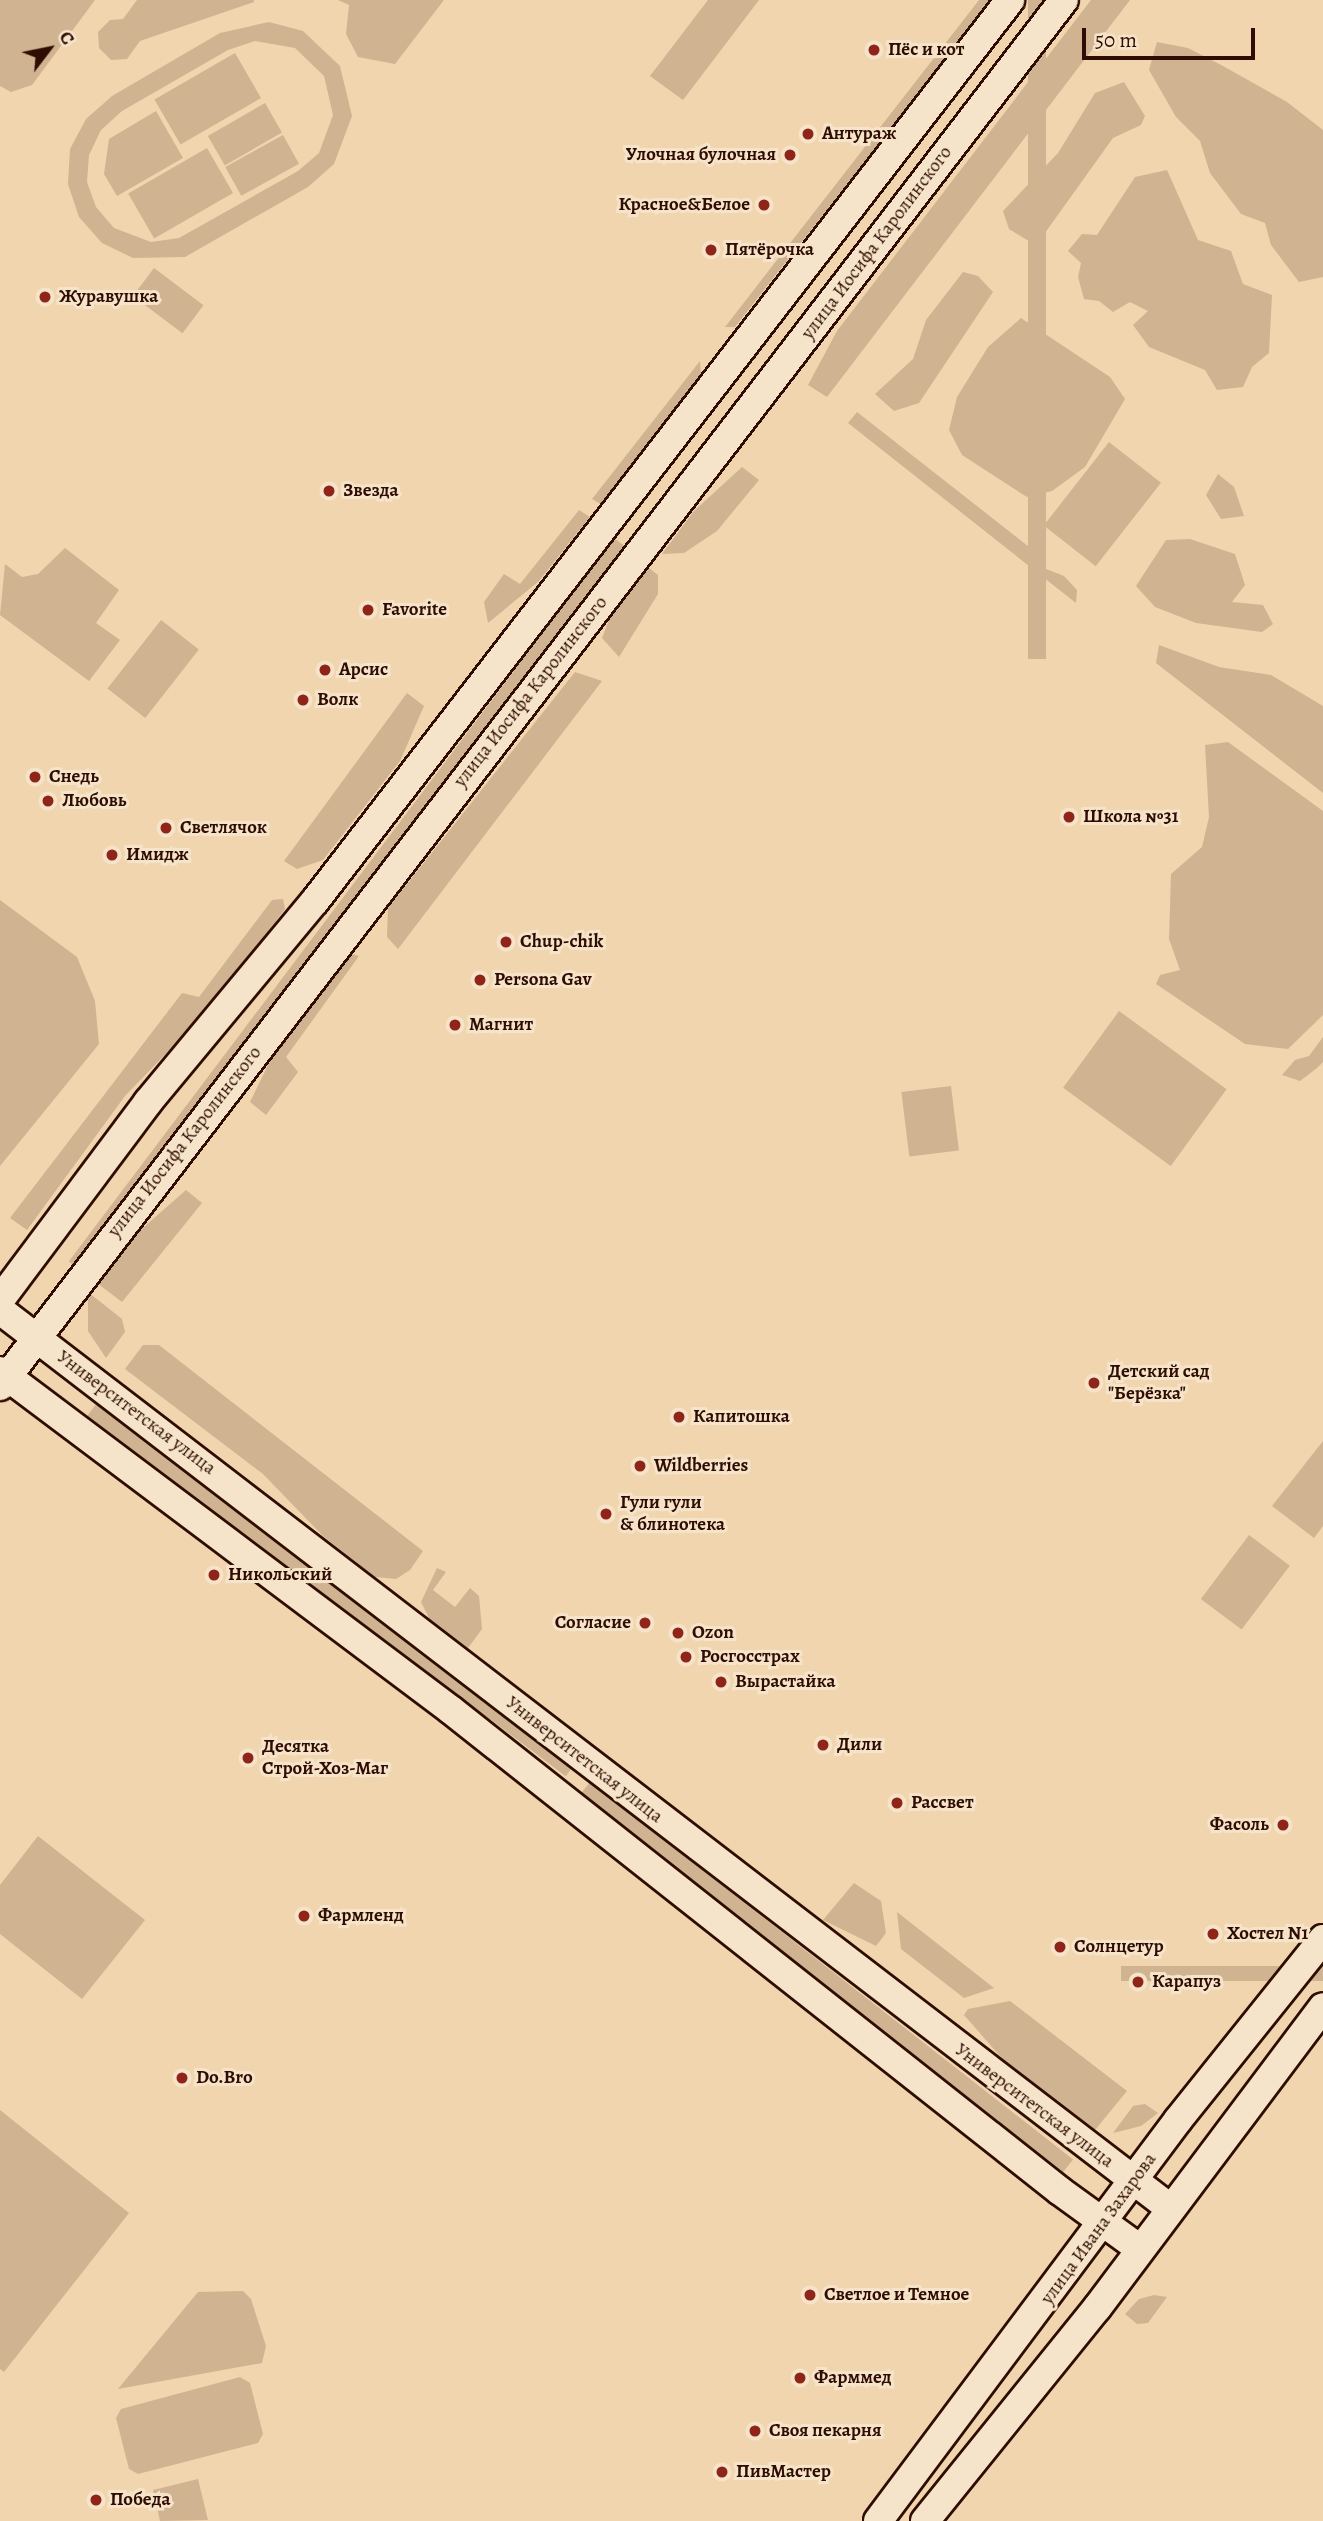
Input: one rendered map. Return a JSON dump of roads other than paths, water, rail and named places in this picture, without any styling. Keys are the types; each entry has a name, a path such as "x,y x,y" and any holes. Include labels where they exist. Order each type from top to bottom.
{"main road":[{"path":"0,1300 148,1102 315,901 1010,0"},
{"name":"улица Иосифа Каролинского","path":"2,1378 1064,0"},
{"name":"Университетская улица","path":"0,1310 1170,2208"},
{"path":"2,1378 451,1710 1140,2249"},
{"name":"улица Ивана Захарова","path":"878,2521 1134,2181 1323,1938"},
{"path":"925,2521 1140,2249 1323,2007"}],"place":[{"name":"Пёс и кот","path":"874,50"},
{"name":"Антураж","path":"808,134"},
{"name":"Улочная булочная","path":"790,155"},
{"name":"Красное&Белое","path":"764,205"},
{"name":"Пятёрочка","path":"711,250"},
{"name":"Журавушка","path":"45,297"},
{"name":"Звезда","path":"329,491"},
{"name":"Favorite","path":"368,610"},
{"name":"Арсис","path":"325,670"},
{"name":"Волк","path":"303,700"},
{"name":"Снедь","path":"35,777"},
{"name":"Любовь","path":"48,801"},
{"name":"Школа №31","path":"1069,817"},
{"name":"Светлячок","path":"166,828"},
{"name":"Имидж","path":"112,855"},
{"name":"Chup-chik","path":"506,942"},
{"name":"Persona Gav","path":"480,980"},
{"name":"Магнит","path":"455,1025"},
{"name":"Детский сад \"Берёзка\"","path":"1094,1383"},
{"name":"Капитошка","path":"679,1417"},
{"name":"Wildberries","path":"640,1466"},
{"name":"Гули гули & блинотека","path":"606,1514"},
{"name":"Никольский","path":"214,1575"},
{"name":"Согласие","path":"645,1623"},
{"name":"Ozon","path":"678,1633"},
{"name":"Росгосстрах","path":"686,1657"},
{"name":"Вырастайка","path":"721,1682"},
{"name":"Дили","path":"823,1745"},
{"name":"Десятка Строй-Хоз-Маг","path":"248,1758"},
{"name":"Рассвет","path":"897,1803"},
{"name":"Фасоль","path":"1283,1825"},
{"name":"Фармленд","path":"304,1916"},
{"name":"Хостел N1","path":"1213,1934"},
{"name":"Солнцетур","path":"1060,1947"},
{"name":"Карапуз","path":"1138,1982"},
{"name":"Do.Bro","path":"182,2078"},
{"name":"Светлое и Темное","path":"810,2295"},
{"name":"Фарммед","path":"800,2378"},
{"name":"Своя пекарня","path":"755,2431"},
{"name":"ПивМастер","path":"722,2472"},
{"name":"Победа","path":"96,2500"}]}
